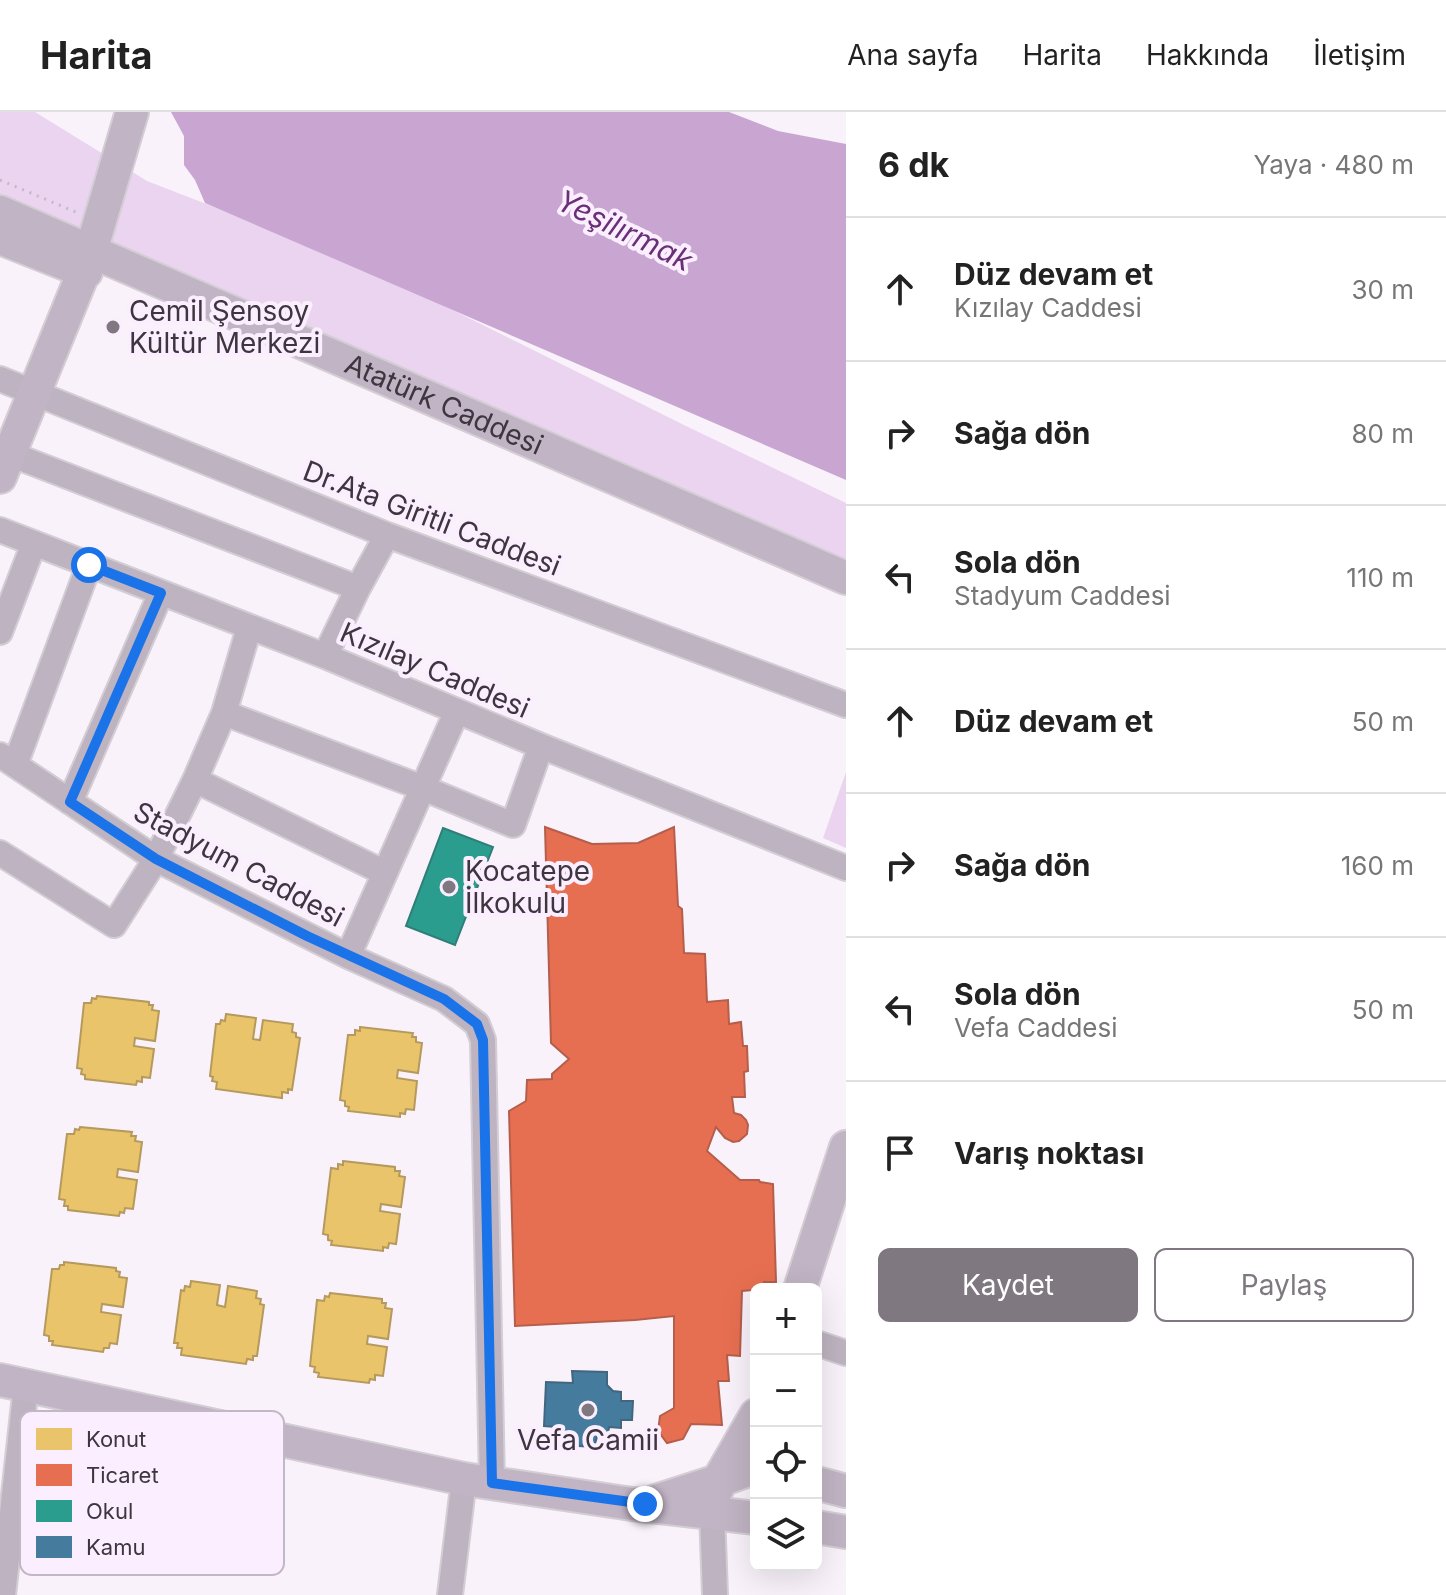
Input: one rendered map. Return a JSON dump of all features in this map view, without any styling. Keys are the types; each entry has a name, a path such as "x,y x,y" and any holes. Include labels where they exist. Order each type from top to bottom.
{"main road":[{"path":"5,465 92,248 132,112"},
{"name":"Atatürk Caddesi","path":"0,212 92,248 846,578"},
{"name":"Atatürk Caddesi","path":"0,238 92,248 846,599"},
{"path":"802,1283 846,1147"},
{"path":"13,1383 146,1411"},
{"path":"718,1481 750,1425"},
{"path":"284,1440 478,1481 737,1515"},
{"path":"645,1504 750,1468"},
{"path":"718,1481 737,1515"},
{"path":"737,1515 750,1481"},
{"path":"822,1485 846,1491"},
{"path":"822,1528 846,1532"}],"street":[{"name":"Dr.Ata Giritli Caddesi","path":"0,379 387,535 846,705"},
{"path":"5,465 358,588"},
{"name":"Kızılay Caddesi","path":"0,530 325,656 846,868"},
{"path":"325,656 387,535"},
{"path":"0,632 34,543"},
{"path":"8,760 89,565"},
{"path":"70,802 161,593"},
{"path":"0,853 114,925 156,859 195,780 224,713 249,628"},
{"name":"Stadyum Caddesi","path":"8,760 156,859 348,956 457,711"},
{"path":"224,713 513,825 541,746"},
{"path":"195,780 385,873"},
{"path":"348,956 444,999 477,1024 483,1040 478,1481 450,1595"},
{"path":"822,1345 846,1353"},
{"path":"3,1595 13,1383"},
{"path":"715,1595 713,1568 737,1515"}],"path":[{"path":"0,180 92,248"}],"shaded area":[{"path":"0,112 35,112 147,181 354,261 846,503 846,582 0,203"},
{"path":"846,772 846,848 823,838"}],"water":[{"name":"Yeşilırmak","path":"171,112 729,112 778,131 846,144 846,480 205,203 184,165 184,136"}],"building: Konut":[{"path":"97,996 149,1002 153,1005 152,1010 159,1011 155,1041 135,1038 134,1046 154,1049 150,1078 142,1077 142,1082 137,1081 136,1085 85,1079 82,1069 77,1068 84,1003 91,1003 92,998 96,999"},
{"path":"226,1014 256,1018 253,1039 260,1040 263,1020 293,1024 292,1032 300,1038 292,1090 282,1092 282,1098 216,1089 217,1082 212,1081 213,1077 210,1076 216,1024 225,1021"},
{"path":"360,1027 413,1033 416,1042 422,1043 418,1073 398,1070 397,1078 417,1081 414,1110 406,1109 400,1117 348,1111 345,1101 340,1100 348,1035 355,1035 355,1030 360,1031"},
{"path":"80,1127 132,1132 131,1136 136,1136 135,1141 142,1142 138,1172 118,1169 117,1177 137,1180 133,1209 125,1208 119,1216 68,1210 68,1206 64,1206 65,1200 59,1199 67,1134 74,1134 75,1129 79,1130"},
{"path":"343,1161 395,1167 395,1171 400,1171 399,1176 405,1177 401,1207 381,1204 380,1211 400,1214 396,1244 389,1243 383,1251 331,1245 328,1235 323,1234 331,1168 338,1169 338,1164 343,1165"},
{"path":"64,1262 116,1268 120,1272 119,1277 127,1278 123,1307 102,1304 101,1312 121,1315 117,1344 110,1343 103,1352 52,1345 49,1336 44,1335 52,1269 59,1269"},
{"path":"191,1281 220,1285 217,1305 225,1307 228,1286 257,1291 256,1298 261,1299 260,1304 264,1305 257,1356 253,1356 253,1360 247,1359 246,1364 181,1355 182,1348 177,1348 178,1343 174,1343 181,1290 184,1291 185,1286 190,1287"},
{"path":"330,1293 382,1299 382,1303 386,1303 385,1308 392,1309 388,1339 368,1336 367,1344 387,1347 383,1376 375,1375 375,1380 370,1379 369,1383 318,1377 315,1367 310,1366 317,1300 324,1301"}],"building: Ticaret":[{"path":"545,827 592,844 638,843 674,827 684,953 705,954 707,1002 728,1000 729,1024 741,1022 743,1046 747,1046 745,1097 732,1097 734,1113 746,1120 747,1134 733,1142 716,1127 707,1151 740,1180 773,1184 776,1282 750,1283 750,1290 742,1291 740,1356 727,1355 729,1381 718,1381 722,1425 691,1424 683,1439 667,1443 658,1431 660,1416 674,1408 674,1316 515,1326 509,1111 526,1101 527,1080 552,1079 552,1074 569,1059 551,1043"}],"building: Okul":[{"name":"Kocatepe İlkokulu","path":"443,828 493,847 455,945 406,926"}],"building: Kamu":[{"name":"Vefa Camii","path":"572,1371 607,1372 607,1385 613,1391 621,1392 621,1401 633,1401 632,1420 621,1420 621,1428 609,1427 608,1435 597,1437 594,1447 563,1445 565,1434 559,1432 557,1427 544,1426 546,1382 573,1383"}],"place":[{"name":"Cemil Şensoy Kültür Merkezi","path":"113,327"},
{"name":"Kocatepe İlkokulu","path":"449,887"},
{"name":"Vefa Camii","path":"588,1410"}],"route":[{"path":"89,565 161,593 70,802 156,859 348,956 444,999 477,1024 483,1040 492,1483 645,1504"}]}
